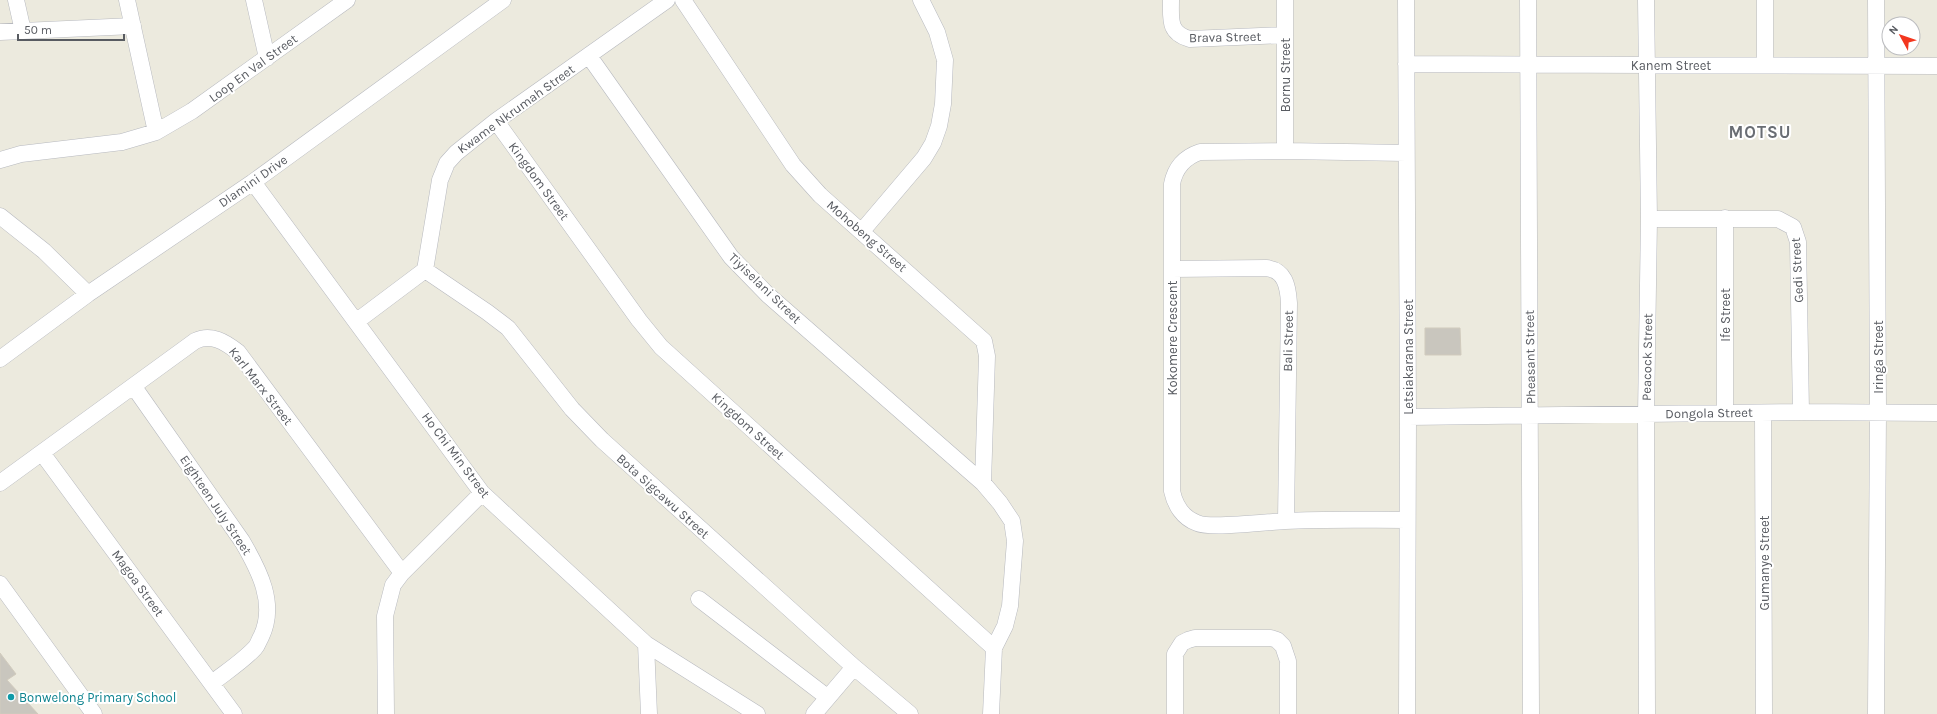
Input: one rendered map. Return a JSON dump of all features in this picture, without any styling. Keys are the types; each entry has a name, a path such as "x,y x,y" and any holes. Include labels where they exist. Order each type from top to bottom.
{"street":[{"path":"16,0 23,31"},
{"path":"127,0 156,132"},
{"path":"254,0 267,58"},
{"name":"Loop En Val Street","path":"0,160 21,154 122,142 156,132 192,111 347,0"},
{"name":"Dlamini Drive","path":"0,359 88,294 253,182 503,0"},
{"name":"Kwame Nkrumah Street","path":"425,270 440,180 444,168 456,153 496,121 667,0"},
{"name":"Mohobeng Street","path":"683,0 793,165 820,195 973,329 986,345 987,356 983,483"},
{"path":"862,231 924,158 933,142 939,126 944,104 945,60 937,32 921,0"},
{"name":"Brava Street","path":"1171,0 1172,26 1185,38 1285,36"},
{"name":"Bornu Street","path":"1285,0 1285,151"},
{"name":"Letsiakarana Street","path":"1406,0 1408,417 1407,714"},
{"name":"Pheasant Street","path":"1528,0 1531,415 1531,714"},
{"name":"Peacock Street","path":"1646,0 1649,219 1646,415 1647,714"},
{"path":"1765,0 1765,65"},
{"name":"Iringa Street","path":"1876,0 1878,412 1876,714"},
{"path":"0,32 132,26"},
{"name":"Tiyiselani Street","path":"589,56 731,257 787,312 983,483 1007,513 1014,530 1010,606 1004,626 994,648"},
{"name":"Kanem Street","path":"1406,64 1528,63 1647,66 1937,66"},
{"name":"Kingdom Street","path":"496,121 639,320 661,347 994,648"},
{"name":"Kokomere Crescent","path":"1406,153 1285,151 1200,152 1190,155 1174,175 1172,184 1172,491 1174,500 1182,513 1199,524 1286,521 1407,520"},
{"name":"Ho Chi Min Street","path":"253,182 357,321 482,493 646,644 757,714"},
{"path":"0,216 44,251 88,294"},
{"name":"Ife Street","path":"1725,218 1725,413"},
{"name":"Gedi Street","path":"1649,219 1778,219 1790,224 1796,234 1798,249 1801,412"},
{"name":"Bali Street","path":"1172,268 1266,268 1274,269 1284,277 1289,302 1286,521"},
{"path":"357,321 425,270"},
{"name":"Bota Sigcawu Street","path":"425,270 508,328 572,409 602,440 854,667 910,714"},
{"name":"Karl Marx Street","path":"0,483 202,338 218,339 228,344 238,352 402,573"},
{"name":"Eighteen July Street","path":"134,388 242,541 254,561 267,600 268,616 264,631 256,647 212,683"},
{"name":"Dongola Street","path":"1408,417 1801,412 1937,412"},
{"name":"Gumanye Street","path":"1763,413 1764,714"},
{"name":"Magoa Street","path":"42,452 234,714"},
{"path":"386,714 384,616 393,585 402,573 482,493"},
{"path":"0,584 94,714"},
{"path":"699,599 827,698"},
{"path":"1174,714 1175,654 1182,643 1195,638 1264,637 1277,640 1286,653 1288,714"},
{"path":"646,644 649,714"},
{"path":"991,714 994,648"},
{"path":"814,714 854,667"}],"building":[{"path":"1425,328 1460,328 1461,355 1425,355"},
{"name":"Bonwelong Primary School","path":"0,653 16,674 7,680 38,714 0,714"}],"place":[{"name":"Bonwelong Primary School","path":"11,697"}],"district":[{"name":"MOTSU","path":"1760,132"}]}
